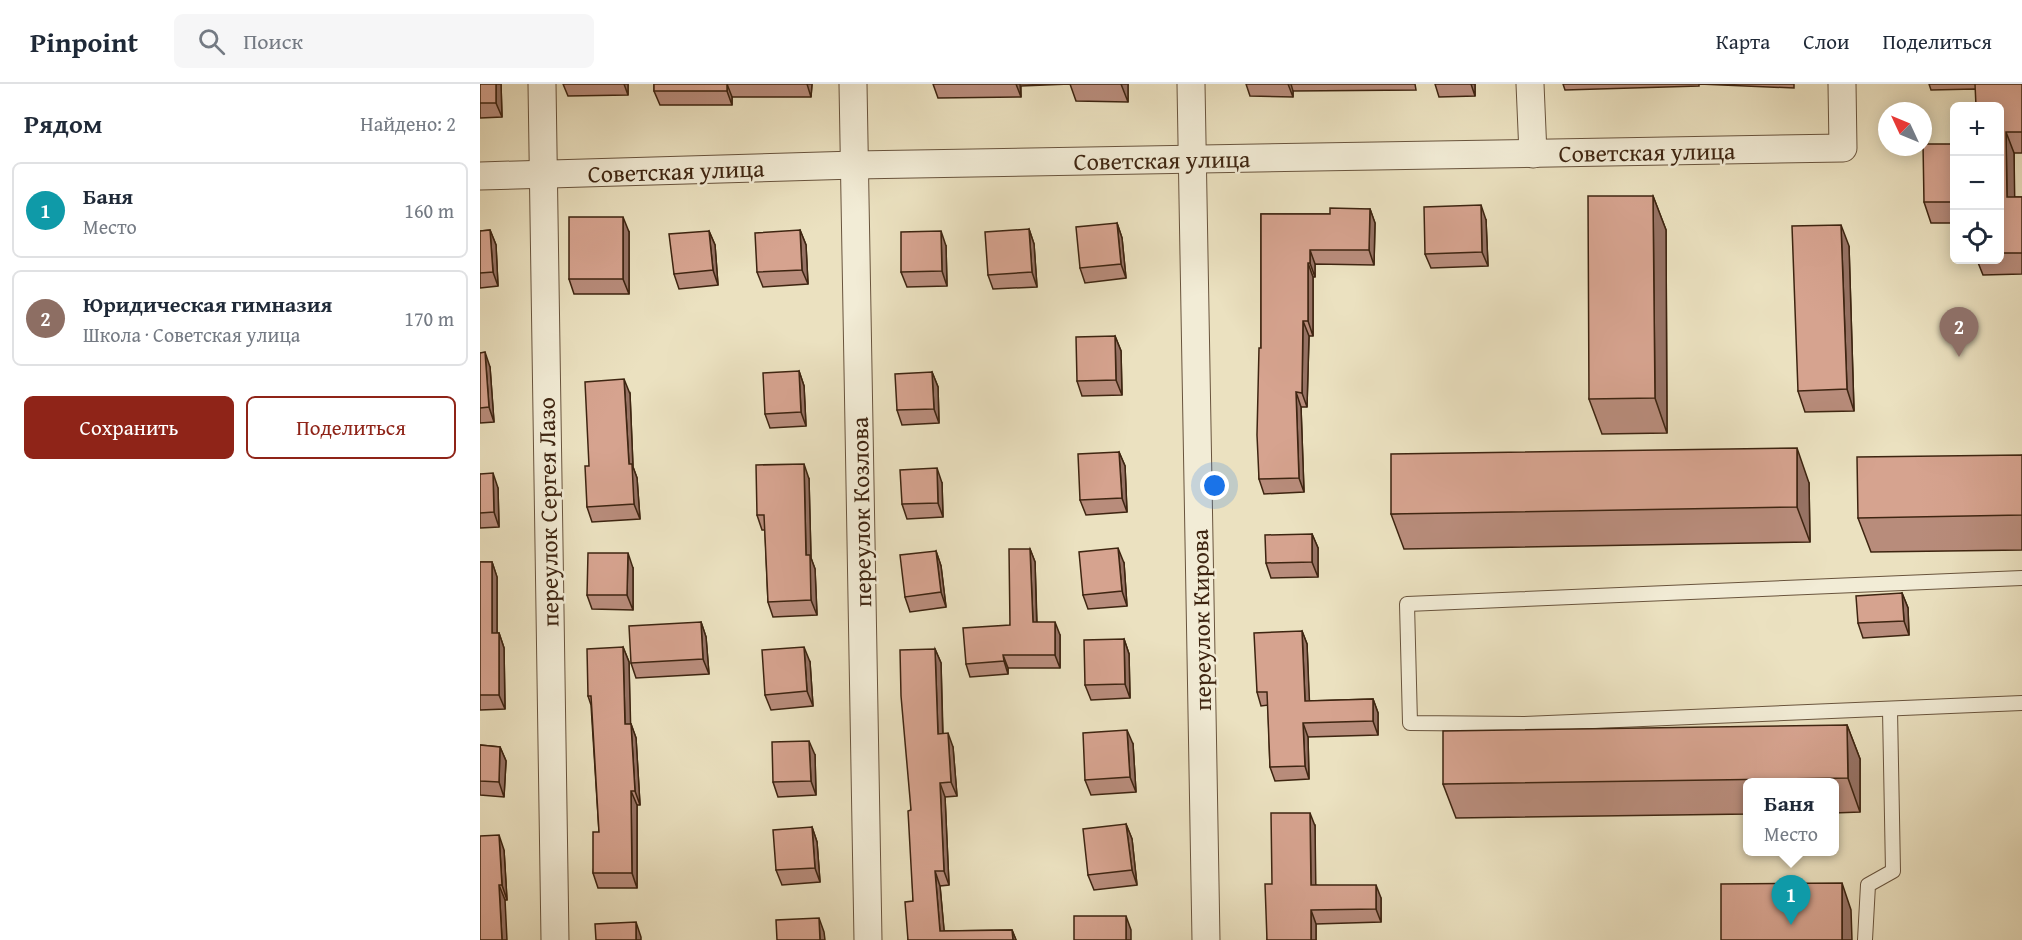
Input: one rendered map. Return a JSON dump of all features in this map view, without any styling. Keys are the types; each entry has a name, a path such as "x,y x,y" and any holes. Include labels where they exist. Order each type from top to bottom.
{"street":[{"name":"переулок Сергея Лазо","path":"542,84 555,940"},
{"name":"переулок Козлова","path":"853,84 868,940"},
{"name":"переулок Кирова","path":"1191,84 1206,940"},
{"name":"Советская улица","path":"480,176 855,165 1843,148 1842,84"},
{"path":"1530,95 1533,154"}],"lane":[{"path":"2022,578 1407,604 1410,723 1524,724 2022,703"},
{"path":"1866,940 1868,885 1893,871 1890,710"}],"building":[{"path":"480,84 496,84 496,103 480,103"},
{"path":"654,84 727,84 727,91 654,91"},
{"path":"1975,84 2022,84 2022,132 2006,132 2007,197 2022,197 2022,253 2004,253 2004,102 1976,102"},
{"path":"1932,144 1950,144 1950,202 1924,202 1923,156 1932,156"},
{"path":"1588,196 1653,196 1655,398 1589,399"},
{"path":"1481,205 1482,252 1425,254 1424,207"},
{"path":"1330,208 1370,209 1369,250 1310,250 1308,321 1303,321 1302,393 1296,392 1299,478 1259,479 1257,435 1259,348 1261,348 1261,214 1330,214"},
{"path":"569,217 623,217 623,279 569,279"},
{"path":"1117,223 1121,264 1080,268 1076,227"},
{"path":"1841,225 1847,389 1798,391 1792,226"},
{"path":"1029,229 1032,272 988,275 985,232"},
{"path":"490,230 493,272 480,273 480,231"},
{"path":"800,230 802,270 757,272 755,233"},
{"path":"709,231 713,270 674,274 669,234"},
{"path":"941,231 942,271 901,272 901,232"},
{"path":"1115,336 1116,380 1077,381 1076,337"},
{"path":"485,352 489,407 480,408 480,353"},
{"path":"799,371 801,412 765,414 763,373"},
{"path":"932,372 934,409 897,410 895,374"},
{"path":"624,379 634,504 587,507 585,466 589,466 585,382"},
{"path":"1797,448 1797,507 1391,514 1391,454"},
{"path":"1119,452 1122,498 1080,500 1078,454"},
{"path":"2022,455 2022,515 1858,518 1857,457"},
{"path":"804,464 806,555 810,555 811,600 768,602 764,515 757,515 756,465"},
{"path":"937,468 938,503 902,504 900,470"},
{"path":"493,473 494,512 480,513 480,474"},
{"path":"1312,534 1312,562 1266,563 1265,535"},
{"path":"1118,548 1122,591 1083,595 1079,552"},
{"path":"1009,549 1030,549 1033,622 1055,622 1055,655 1003,655 1004,661 966,664 963,628 1010,625"},
{"path":"936,551 941,592 905,597 900,555"},
{"path":"588,553 628,553 627,595 587,595"},
{"path":"480,562 492,562 492,633 499,633 499,695 480,695"},
{"path":"1902,593 1904,621 1858,623 1856,596"},
{"path":"701,622 703,659 631,663 629,626"},
{"path":"1302,631 1305,701 1373,699 1373,721 1303,723 1305,766 1270,767 1267,692 1257,692 1254,633"},
{"path":"1124,639 1125,684 1085,685 1084,640"},
{"path":"623,647 625,724 631,724 635,791 631,791 632,873 593,873 593,832 599,832 591,696 588,696 587,649"},
{"path":"804,647 807,691 765,695 762,650"},
{"path":"935,649 938,734 948,733 951,782 940,783 944,871 935,871 940,931 1012,930 1013,940 908,940 905,902 913,901 908,811 911,810 901,696 900,650"},
{"path":"1847,725 1848,778 1443,784 1443,731"},
{"path":"1127,730 1130,777 1085,780 1083,733"},
{"path":"809,741 811,781 773,782 772,742"},
{"path":"480,745 500,747 499,782 480,781"},
{"path":"1271,813 1310,813 1311,885 1376,885 1376,909 1311,910 1311,940 1267,940 1265,884 1272,884"},
{"path":"1126,824 1132,870 1088,875 1083,829"},
{"path":"812,827 815,868 776,870 773,830"},
{"path":"499,835 502,940 480,940 480,836"},
{"path":"1842,883 1842,940 1721,940 1721,884"},
{"path":"1074,916 1126,916 1126,940 1074,940"},
{"path":"819,918 820,940 777,940 776,920"},
{"path":"636,922 636,940 596,940 595,924"}],"place":[{"name":"Юридическая гимназия","path":"1959,357"},
{"name":"Баня","path":"1791,925"}]}
